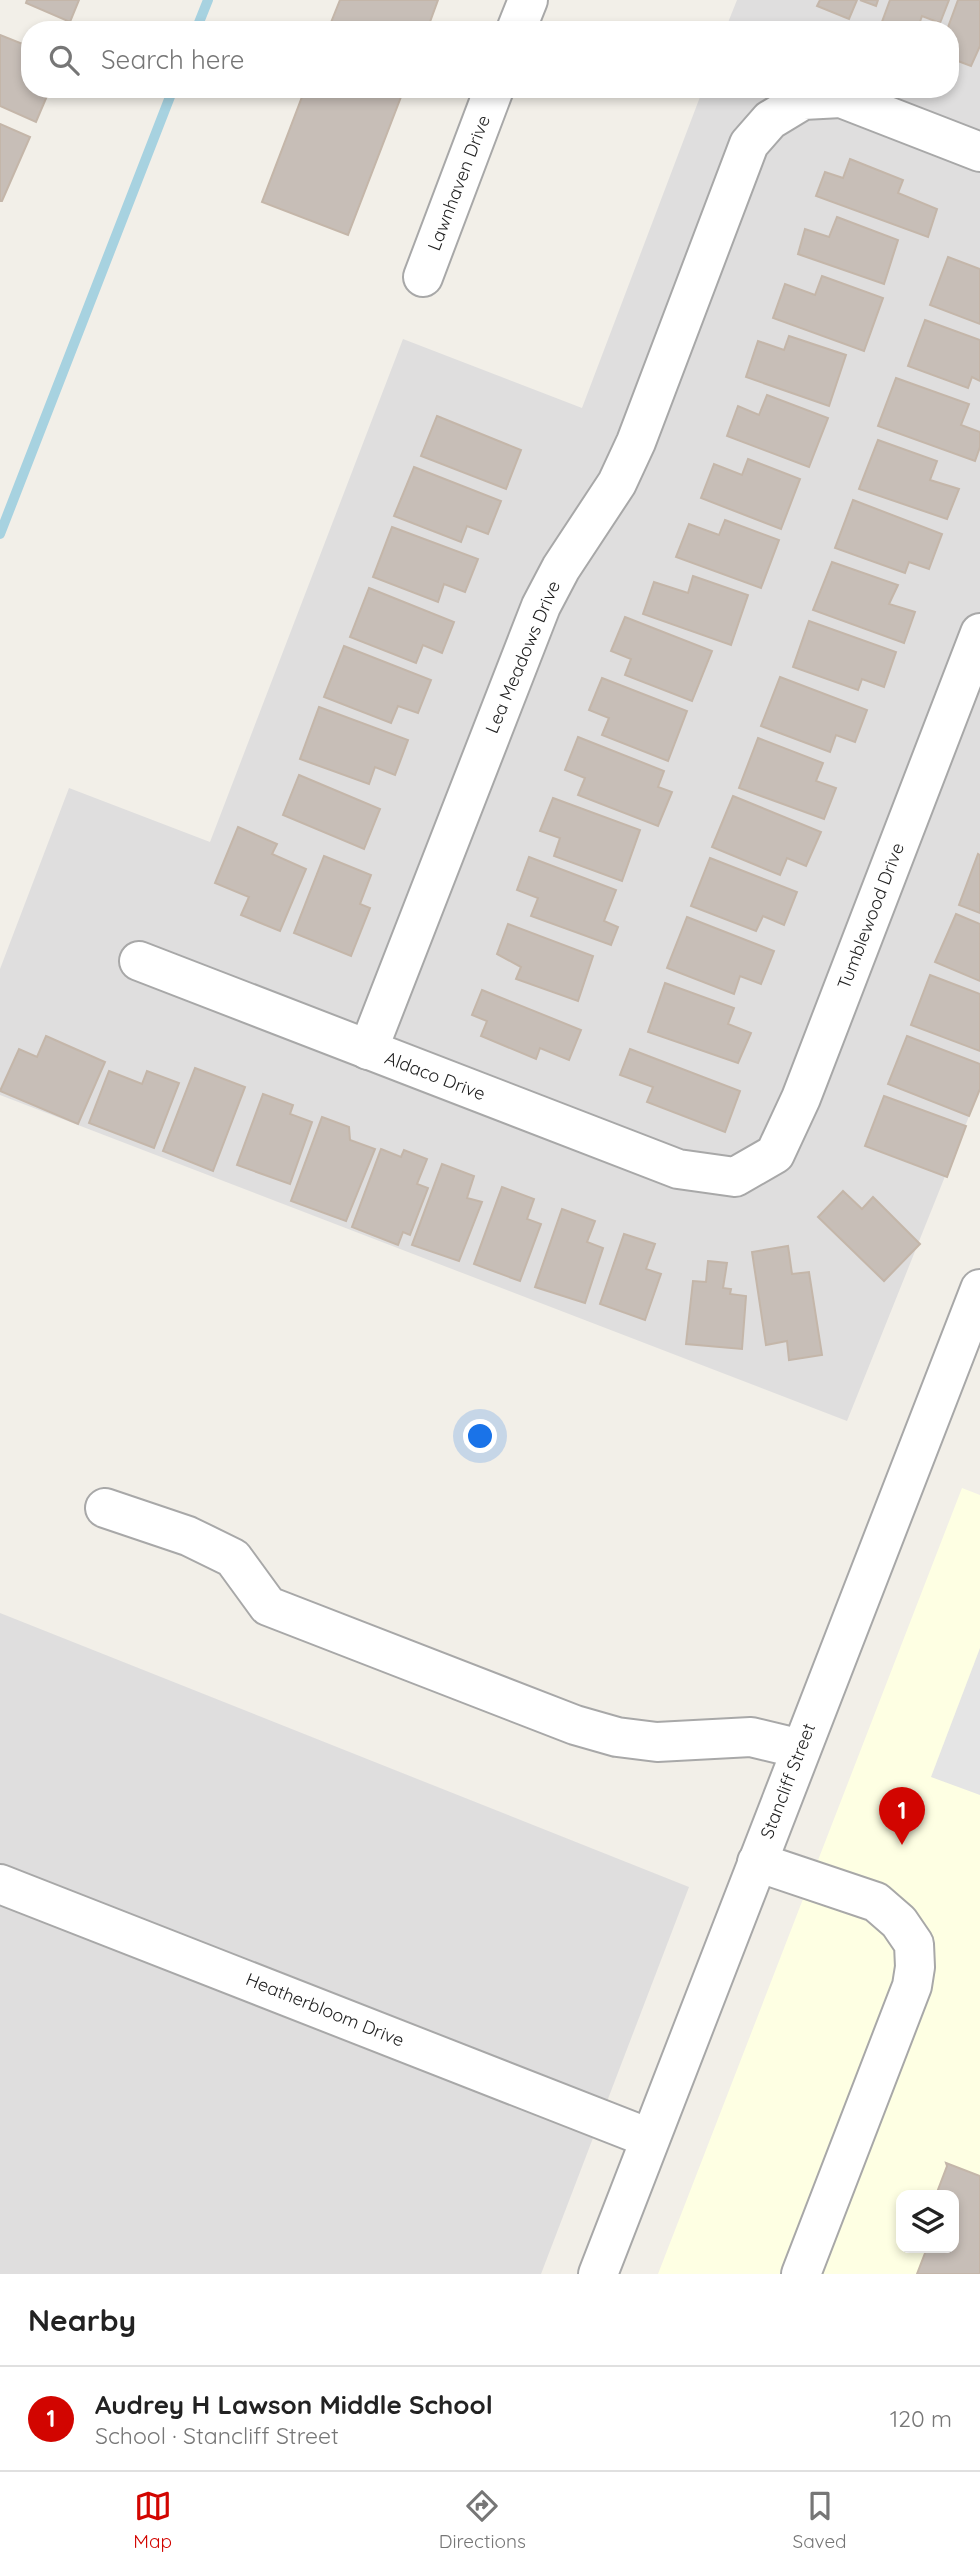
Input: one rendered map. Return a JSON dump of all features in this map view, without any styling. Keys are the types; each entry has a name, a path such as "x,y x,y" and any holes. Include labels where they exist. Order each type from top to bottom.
{"street":[{"path":"520,21 528,0"},
{"name":"Lawnhaven Drive","path":"423,277 491,98"},
{"name":"Lea Meadows Drive","path":"368,1049 541,606 561,568 617,483 636,442 749,144 770,120 803,100 828,98"},
{"name":"Lea Meadows Drive","path":"844,98 980,152"},
{"name":"Tumblewood Drive","path":"735,1177 775,1154 801,1098 980,633"},
{"name":"Aldaco Drive","path":"139,961 678,1169 735,1177"},
{"name":"Stancliff Street","path":"598,2274 980,1289"},
{"path":"105,1508 188,1536 233,1558 268,1606 575,1725 617,1737 657,1742 751,1737 801,1749"},
{"path":"757,1862 876,1902 899,1922 914,1944 912,1986 802,2274"},
{"name":"Heatherbloom Drive","path":"0,1884 649,2138"}],"shaded area":[{"path":"737,0 980,0 980,1089 847,1421 0,1095 0,969 69,788 210,842 403,339 582,408 700,98 959,98 959,21 729,21"},
{"path":"962,1488 980,1495 980,2274 658,2274"},
{"path":"0,1613 689,1887 541,2274 0,2274"},
{"path":"980,1648 980,1795 931,1777"}],"building":[{"path":"27,0 79,0 70,21 26,3"},
{"path":"340,0 438,0 430,21 332,21"},
{"path":"820,0 857,0 849,19 817,6"},
{"path":"860,0 878,0 876,6"},
{"path":"890,0 949,0 941,21 922,16 920,21 882,21"},
{"path":"958,0 980,0 980,46 971,66 959,61 959,21 950,21"},
{"path":"0,35 21,43 21,98 46,98 36,122 0,106"},
{"path":"302,98 401,98 348,235 262,202"},
{"path":"0,124 30,137 2,201 0,201"},
{"path":"850,159 903,180 898,193 937,209 928,237 816,196 825,172 843,178"},
{"path":"837,217 898,240 884,284 798,254 805,229 829,237"},
{"path":"948,257 980,269 980,324 930,305"},
{"path":"822,276 883,298 864,351 773,318 785,284 815,295"},
{"path":"925,320 980,340 980,381 972,377 968,388 908,366"},
{"path":"789,336 846,355 829,406 746,377 758,341 784,350"},
{"path":"896,378 969,404 961,425 980,432 980,447 975,461 878,426"},
{"path":"767,395 828,418 809,467 727,436 738,406 759,415"},
{"path":"437,416 521,450 506,489 421,456"},
{"path":"878,440 937,461 930,480 959,489 947,519 859,489"},
{"path":"748,459 800,479 781,529 701,498 714,464 742,475"},
{"path":"414,467 501,501 488,534 467,526 461,542 394,516"},
{"path":"853,500 942,534 929,569 909,562 905,573 835,548"},
{"path":"725,520 779,540 761,588 676,557 689,524 719,535"},
{"path":"392,527 478,559 465,592 444,584 438,602 373,577"},
{"path":"832,562 898,585 889,604 915,612 904,643 813,610"},
{"path":"693,576 748,595 731,645 643,614 654,582 688,593"},
{"path":"369,588 454,622 442,653 423,645 416,663 350,637"},
{"path":"625,617 712,651 692,701 625,675 631,659 611,651"},
{"path":"809,621 896,652 884,687 862,679 858,690 793,667"},
{"path":"344,646 431,680 418,713 398,706 391,723 324,697"},
{"path":"780,677 867,710 855,742 836,735 830,752 761,726"},
{"path":"602,678 687,711 668,761 602,735 609,718 589,710"},
{"path":"319,707 408,740 395,775 375,767 369,784 300,759"},
{"path":"578,737 664,771 658,787 672,792 658,826 578,795 585,778 565,770"},
{"path":"758,738 823,763 816,781 836,788 824,819 739,788"},
{"path":"299,775 380,809 364,849 283,815"},
{"path":"733,796 821,832 806,866 787,858 780,875 712,847"},
{"path":"553,798 640,830 622,881 554,856 560,838 540,831"},
{"path":"238,827 277,844 272,854 306,869 280,931 241,915 249,897 215,883"},
{"path":"978,854 980,855 980,913 959,905"},
{"path":"324,856 371,875 360,904 370,908 351,956 294,933"},
{"path":"529,857 616,890 604,921 618,927 611,945 531,916 538,898 517,890"},
{"path":"710,858 797,892 784,925 763,916 756,931 691,906"},
{"path":"956,914 980,924 980,981 935,962"},
{"path":"687,917 774,951 761,984 740,976 734,994 667,968"},
{"path":"508,924 593,956 578,1001 516,979 521,967 497,954"},
{"path":"930,975 980,994 980,1051 911,1025"},
{"path":"665,983 734,1008 728,1024 751,1033 738,1063 648,1032"},
{"path":"482,990 581,1030 569,1060 540,1048 536,1059 481,1036 487,1021 472,1015"},
{"path":"46,1036 105,1062 78,1124 0,1091 19,1049 37,1057"},
{"path":"907,1036 980,1064 980,1089 969,1116 888,1084"},
{"path":"630,1049 740,1091 725,1132 647,1102 653,1087 620,1075"},
{"path":"195,1068 245,1087 213,1171 163,1151"},
{"path":"109,1071 142,1084 147,1071 179,1083 154,1148 89,1123"},
{"path":"263,1094 293,1105 290,1114 312,1122 290,1184 237,1165"},
{"path":"884,1096 966,1126 947,1177 865,1146"},
{"path":"322,1117 349,1127 350,1140 375,1149 346,1221 291,1201"},
{"path":"381,1149 401,1157 404,1150 427,1159 417,1184 428,1188 410,1235 403,1232 398,1245 352,1227"},
{"path":"442,1164 474,1176 467,1198 482,1202 459,1261 412,1245"},
{"path":"502,1187 534,1199 527,1219 541,1224 520,1281 474,1264"},
{"path":"843,1191 862,1209 873,1197 920,1244 884,1281 818,1217"},
{"path":"562,1209 595,1221 587,1242 603,1248 585,1303 535,1287"},
{"path":"624,1234 655,1244 646,1269 661,1274 645,1320 600,1304"},
{"path":"788,1246 792,1274 809,1272 822,1355 789,1360 787,1341 766,1345 752,1252"},
{"path":"708,1261 727,1263 723,1288 731,1289 730,1294 746,1296 742,1349 686,1344 693,1281 706,1282"},
{"path":"946,2163 980,2176 980,2274 917,2274 925,2253 959,2253 959,2190 938,2190"}],"waterway":[{"path":"200,21 208,0"},
{"path":"0,534 170,98"}],"place":[{"name":"Audrey H Lawson Middle School","path":"902,1845"}]}
